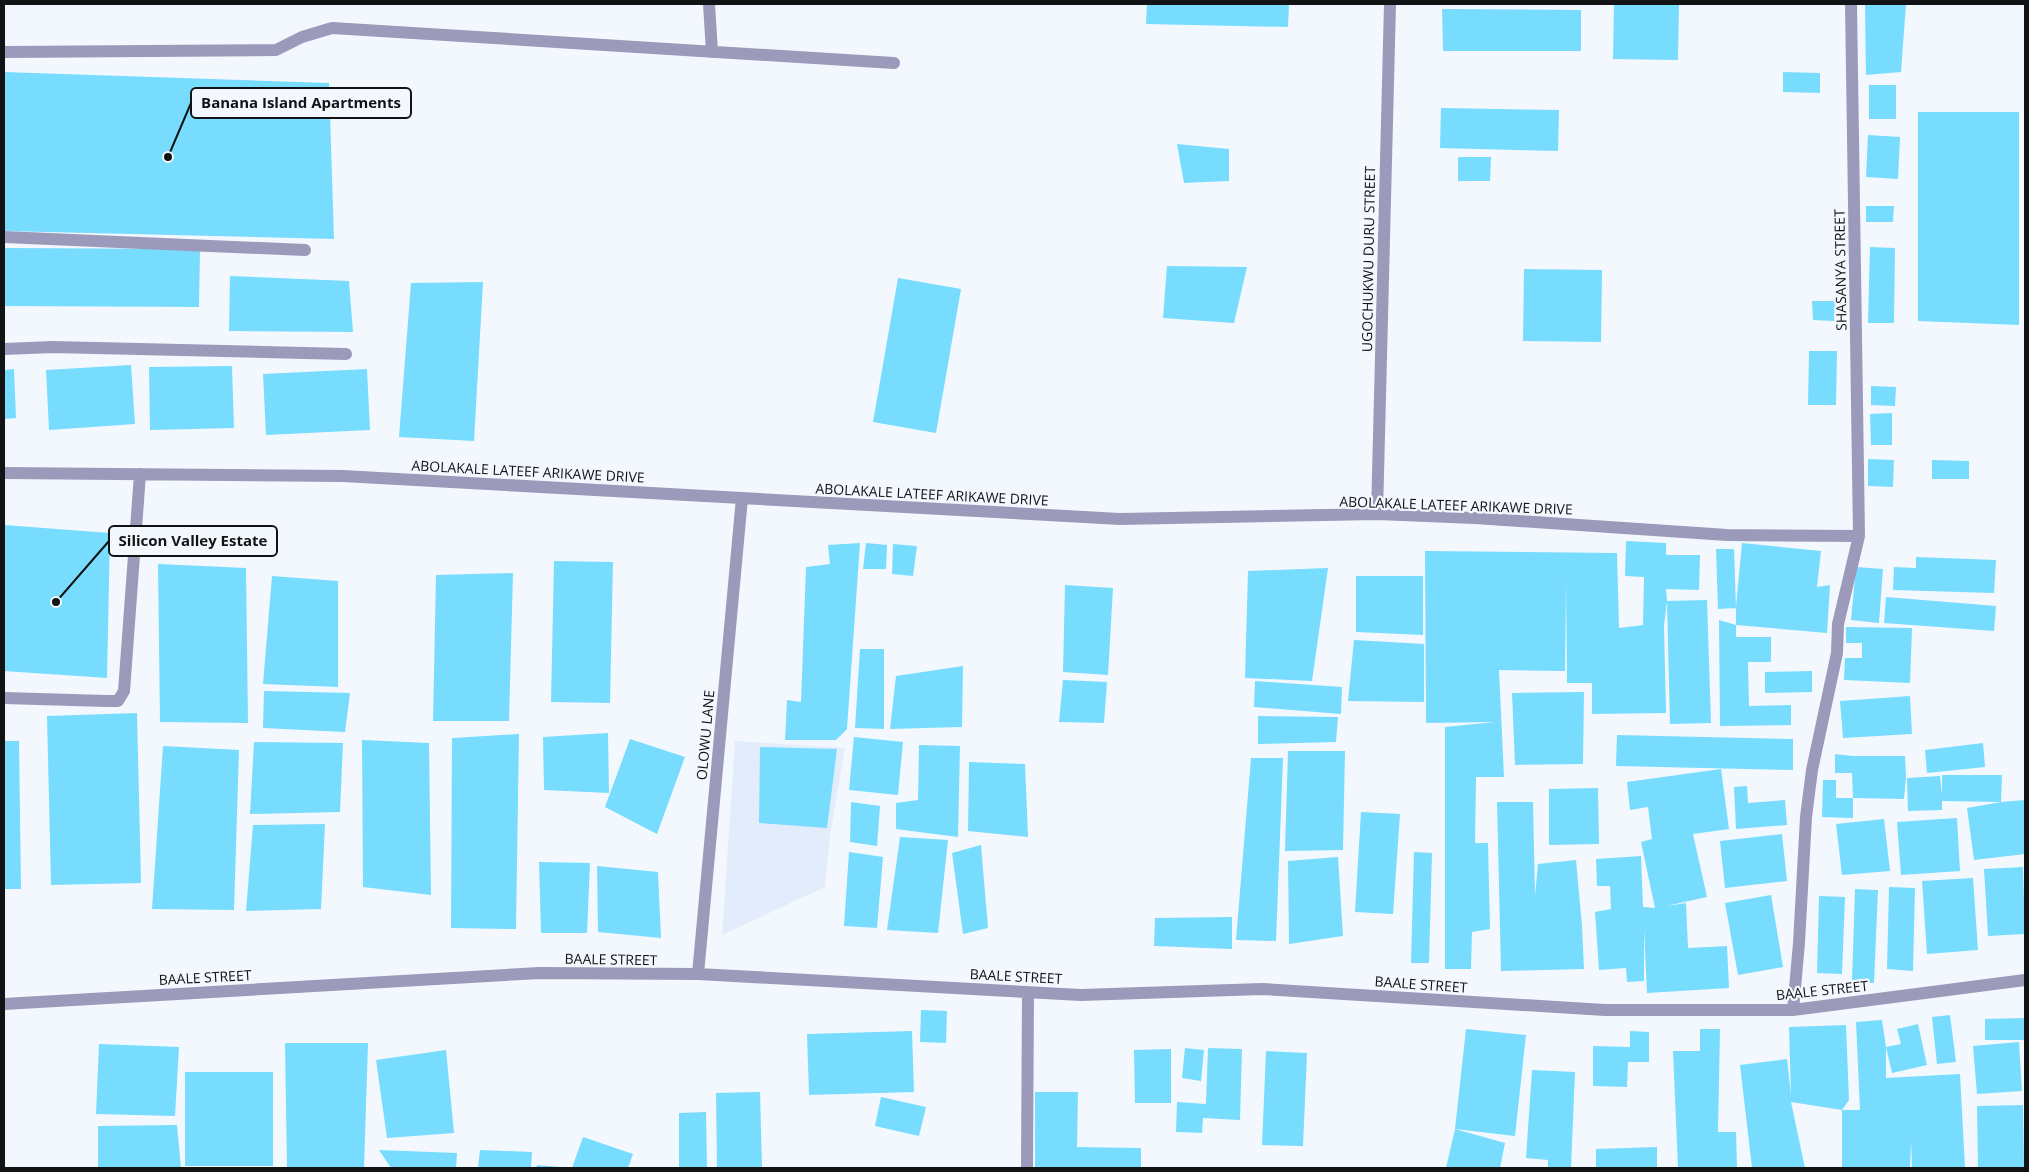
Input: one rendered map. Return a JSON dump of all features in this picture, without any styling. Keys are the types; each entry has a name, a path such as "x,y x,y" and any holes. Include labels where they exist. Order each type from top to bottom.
{"street":[{"path":"709,4 712,52"},
{"name":"UGOCHUKWU DURU STREET","path":"1377,514 1390,4"},
{"name":"SHASANYA STREET","path":"1793,1010 1806,817 1812,770 1837,653 1838,624 1859,536 1851,4"},
{"path":"4,52 276,50 302,37 332,28 894,64"},
{"path":"4,237 305,250"},
{"path":"4,349 52,348 346,354"},
{"name":"ABOLAKALE LATEEF ARIKAWE DRIVE","path":"4,473 343,476 1120,520 1377,514 1475,518 1726,535 1859,536"},
{"path":"4,698 106,702 118,700 124,692 140,474"},
{"name":"OLOWU LANE","path":"698,974 742,498"},
{"name":"BAALE STREET","path":"4,1004 539,973 698,974 1081,995 1262,989 1605,1010 1793,1010 2025,980"},
{"path":"1027,1168 1028,992"}],"shaded area":[{"path":"735,741 845,748 830,836 825,887 722,935"}],"building":[{"path":"1147,4 1289,4 1288,27 1146,24"},
{"path":"1614,4 1679,4 1678,60 1613,59"},
{"path":"1865,4 1906,4 1901,72 1866,75"},
{"path":"1442,9 1581,10 1581,51 1443,51"},
{"path":"4,72 329,83 334,239 4,231"},
{"path":"1783,72 1820,73 1820,93 1783,92"},
{"path":"1869,85 1896,85 1896,119 1869,119"},
{"path":"1441,108 1559,110 1558,151 1440,148"},
{"path":"1918,112 2019,112 2019,325 1918,321"},
{"path":"1868,135 1900,137 1898,179 1866,177"},
{"path":"1177,144 1229,149 1229,181 1184,183"},
{"path":"1458,157 1491,157 1490,181 1458,181"},
{"path":"1866,206 1894,206 1893,222 1866,222"},
{"path":"1870,247 1895,248 1894,323 1868,323"},
{"path":"4,248 200,249 199,307 4,306"},
{"path":"1167,266 1247,267 1234,323 1163,318"},
{"path":"1524,269 1602,270 1601,342 1523,341"},
{"path":"230,276 349,281 353,332 229,331"},
{"path":"898,278 961,289 936,433 873,422"},
{"path":"483,282 474,441 399,437 411,283"},
{"path":"1812,301 1835,301 1834,321 1813,320"},
{"path":"1809,351 1837,351 1836,405 1808,405"},
{"path":"131,365 135,424 49,430 46,370"},
{"path":"232,366 234,428 150,430 149,367"},
{"path":"14,369 16,418 4,419 4,370"},
{"path":"367,369 370,430 266,435 263,374"},
{"path":"1871,386 1896,387 1895,406 1871,405"},
{"path":"1892,413 1892,445 1871,445 1870,414"},
{"path":"1868,459 1894,460 1893,487 1868,486"},
{"path":"1932,460 1969,461 1969,479 1932,479"},
{"path":"4,525 110,533 107,678 4,671"},
{"path":"1626,541 1666,543 1666,555 1700,555 1699,590 1666,589 1667,601 1664,626 1666,713 1592,714 1592,683 1567,683 1566,582 1565,671 1499,670 1504,777 1476,777 1475,843 1488,843 1490,929 1472,932 1471,969 1445,969 1445,727 1495,722 1426,723 1425,551 1617,553 1619,628 1643,625 1644,577 1625,576"},
{"path":"860,543 847,729 836,740 785,740 787,700 801,702 806,567 830,564 828,545"},
{"path":"866,543 887,545 886,569 863,569"},
{"path":"1742,543 1821,551 1817,587 1830,585 1827,633 1736,625"},
{"path":"893,544 917,546 913,576 892,574"},
{"path":"1716,549 1734,549 1736,608 1718,609"},
{"path":"1916,557 1996,560 1994,593 1893,590 1894,567 1916,568"},
{"path":"554,561 613,562 610,703 551,702"},
{"path":"158,564 246,568 248,723 160,722"},
{"path":"1856,567 1883,569 1879,623 1851,620"},
{"path":"1328,568 1312,681 1245,678 1248,571"},
{"path":"513,573 509,721 433,721 436,575"},
{"path":"272,576 338,581 338,687 263,684"},
{"path":"1356,576 1423,576 1423,635 1356,632"},
{"path":"1065,585 1113,588 1108,675 1063,672"},
{"path":"1886,597 1996,606 1994,631 1884,623"},
{"path":"1707,600 1711,723 1670,724 1667,601"},
{"path":"1719,620 1736,625 1736,637 1771,637 1771,662 1748,662 1749,706 1791,705 1791,725 1720,726"},
{"path":"1846,627 1912,628 1910,683 1844,680 1845,658 1862,658 1862,643 1846,643"},
{"path":"1354,640 1424,644 1424,702 1348,701"},
{"path":"860,649 884,649 884,729 855,728"},
{"path":"963,666 962,727 890,729 896,676"},
{"path":"1812,671 1812,692 1765,693 1765,672"},
{"path":"1063,680 1107,682 1104,723 1059,722"},
{"path":"1255,681 1342,687 1341,714 1254,707"},
{"path":"264,691 350,693 345,732 263,728"},
{"path":"1584,692 1583,764 1515,765 1512,693"},
{"path":"1910,696 1912,734 1843,738 1840,701"},
{"path":"137,713 141,883 51,885 47,716"},
{"path":"1258,716 1338,717 1336,742 1258,744"},
{"path":"608,733 609,793 544,790 543,737"},
{"path":"519,734 516,929 451,928 452,738"},
{"path":"1617,735 1793,739 1793,770 1616,766"},
{"path":"854,737 903,742 898,795 849,790"},
{"path":"630,739 685,757 657,834 605,807"},
{"path":"362,740 429,743 431,895 363,887"},
{"path":"4,741 19,741 21,889 4,889"},
{"path":"254,742 343,743 340,812 250,814"},
{"path":"1983,743 1985,767 1927,773 1925,750"},
{"path":"919,745 960,746 958,837 896,829 896,803 918,800"},
{"path":"163,746 239,750 234,910 152,909"},
{"path":"760,747 837,749 827,828 759,823"},
{"path":"1288,751 1345,751 1343,850 1285,851"},
{"path":"1835,754 1905,756 1904,799 1853,798 1852,773 1835,773"},
{"path":"1251,758 1283,758 1276,941 1236,940"},
{"path":"969,762 1025,764 1028,837 968,831"},
{"path":"1721,769 1729,829 1693,834 1707,897 1666,906 1686,903 1688,948 1727,946 1729,988 1647,993 1644,928 1644,981 1627,982 1626,968 1599,970 1595,912 1611,909 1610,886 1597,886 1596,859 1641,856 1643,907 1655,908 1641,842 1652,839 1648,807 1630,810 1627,782"},
{"path":"1942,775 2002,775 2001,802 1942,801 1942,810 1908,811 1907,778 1940,776 1942,795"},
{"path":"1823,780 1836,780 1836,798 1853,798 1853,818 1822,817"},
{"path":"1747,786 1748,803 1785,800 1787,825 1736,829 1734,787"},
{"path":"1598,788 1599,844 1549,845 1549,789"},
{"path":"2025,800 2025,854 1974,860 1967,808"},
{"path":"851,802 880,806 877,846 850,842"},
{"path":"1497,802 1533,802 1535,896 1538,864 1576,860 1584,969 1501,971"},
{"path":"1361,812 1400,814 1393,914 1355,912"},
{"path":"1957,818 1960,871 1901,875 1897,822"},
{"path":"1884,819 1890,871 1842,875 1836,824"},
{"path":"325,824 321,909 246,911 253,825"},
{"path":"1782,834 1787,881 1725,888 1720,841"},
{"path":"900,837 948,840 938,933 887,930"},
{"path":"981,845 988,928 963,934 952,853"},
{"path":"849,852 883,857 877,928 844,926"},
{"path":"1414,852 1432,853 1429,963 1411,963"},
{"path":"1338,857 1343,936 1289,944 1288,861"},
{"path":"539,862 590,863 587,933 541,933"},
{"path":"597,866 658,872 661,938 598,932"},
{"path":"2023,867 2025,934 1988,936 1984,869"},
{"path":"1973,878 1978,950 1927,954 1922,881"},
{"path":"1889,887 1915,888 1913,971 1887,969"},
{"path":"1855,889 1878,890 1874,983 1852,982"},
{"path":"1771,895 1783,967 1738,975 1725,903"},
{"path":"1819,896 1845,897 1842,974 1817,973"},
{"path":"1232,917 1232,949 1154,946 1155,918"},
{"path":"921,1010 947,1011 946,1043 920,1042"},
{"path":"1950,1015 1956,1062 1937,1064 1932,1017"},
{"path":"2025,1018 2025,1040 1985,1040 1985,1019"},
{"path":"1882,1020 1886,1047 1886,1078 1960,1074 1965,1168 1912,1168 1911,1141 1910,1168 1842,1168 1842,1110 1860,1110 1856,1022"},
{"path":"1918,1024 1927,1065 1892,1073 1886,1047 1901,1044 1897,1029"},
{"path":"1846,1025 1849,1100 1842,1110 1791,1102 1805,1168 1752,1168 1740,1065 1787,1059 1791,1095 1789,1027"},
{"path":"1466,1029 1526,1035 1515,1136 1455,1129"},
{"path":"1700,1029 1720,1029 1718,1132 1736,1132 1737,1168 1678,1168 1673,1051 1700,1051"},
{"path":"912,1031 914,1092 809,1095 807,1034"},
{"path":"1630,1031 1649,1032 1649,1062 1628,1062 1627,1087 1593,1086 1593,1046 1630,1047"},
{"path":"2019,1042 2022,1091 1977,1094 1973,1046"},
{"path":"285,1043 368,1043 364,1168 287,1168"},
{"path":"99,1044 179,1047 175,1116 96,1114"},
{"path":"1185,1048 1204,1050 1201,1081 1182,1078"},
{"path":"1208,1048 1242,1049 1240,1120 1203,1118 1202,1133 1176,1132 1177,1102 1206,1104"},
{"path":"1171,1049 1171,1103 1135,1103 1134,1050"},
{"path":"446,1050 454,1133 387,1138 376,1060"},
{"path":"1266,1051 1307,1053 1303,1146 1262,1145"},
{"path":"1532,1070 1575,1072 1571,1168 1548,1168 1548,1160 1526,1158"},
{"path":"185,1072 273,1072 273,1166 185,1166"},
{"path":"760,1092 762,1168 717,1168 716,1093"},
{"path":"1035,1092 1078,1092 1077,1147 1141,1148 1141,1168 1035,1168"},
{"path":"881,1097 926,1107 919,1136 875,1126"},
{"path":"2023,1105 2024,1168 1978,1168 1977,1106"},
{"path":"706,1112 707,1168 679,1168 679,1113"},
{"path":"177,1125 181,1168 98,1168 98,1126"},
{"path":"1455,1129 1505,1143 1500,1168 1446,1168"},
{"path":"583,1137 633,1154 628,1168 572,1168"},
{"path":"1657,1147 1657,1168 1596,1168 1596,1149"},
{"path":"379,1150 457,1153 456,1168 391,1168"},
{"path":"480,1150 532,1152 531,1168 478,1168"},
{"path":"537,1165 561,1167 561,1168 536,1168"}],"place":[{"name":"Banana Island Apartments","path":"168,157"},
{"name":"Silicon Valley Estate","path":"56,602"}]}
